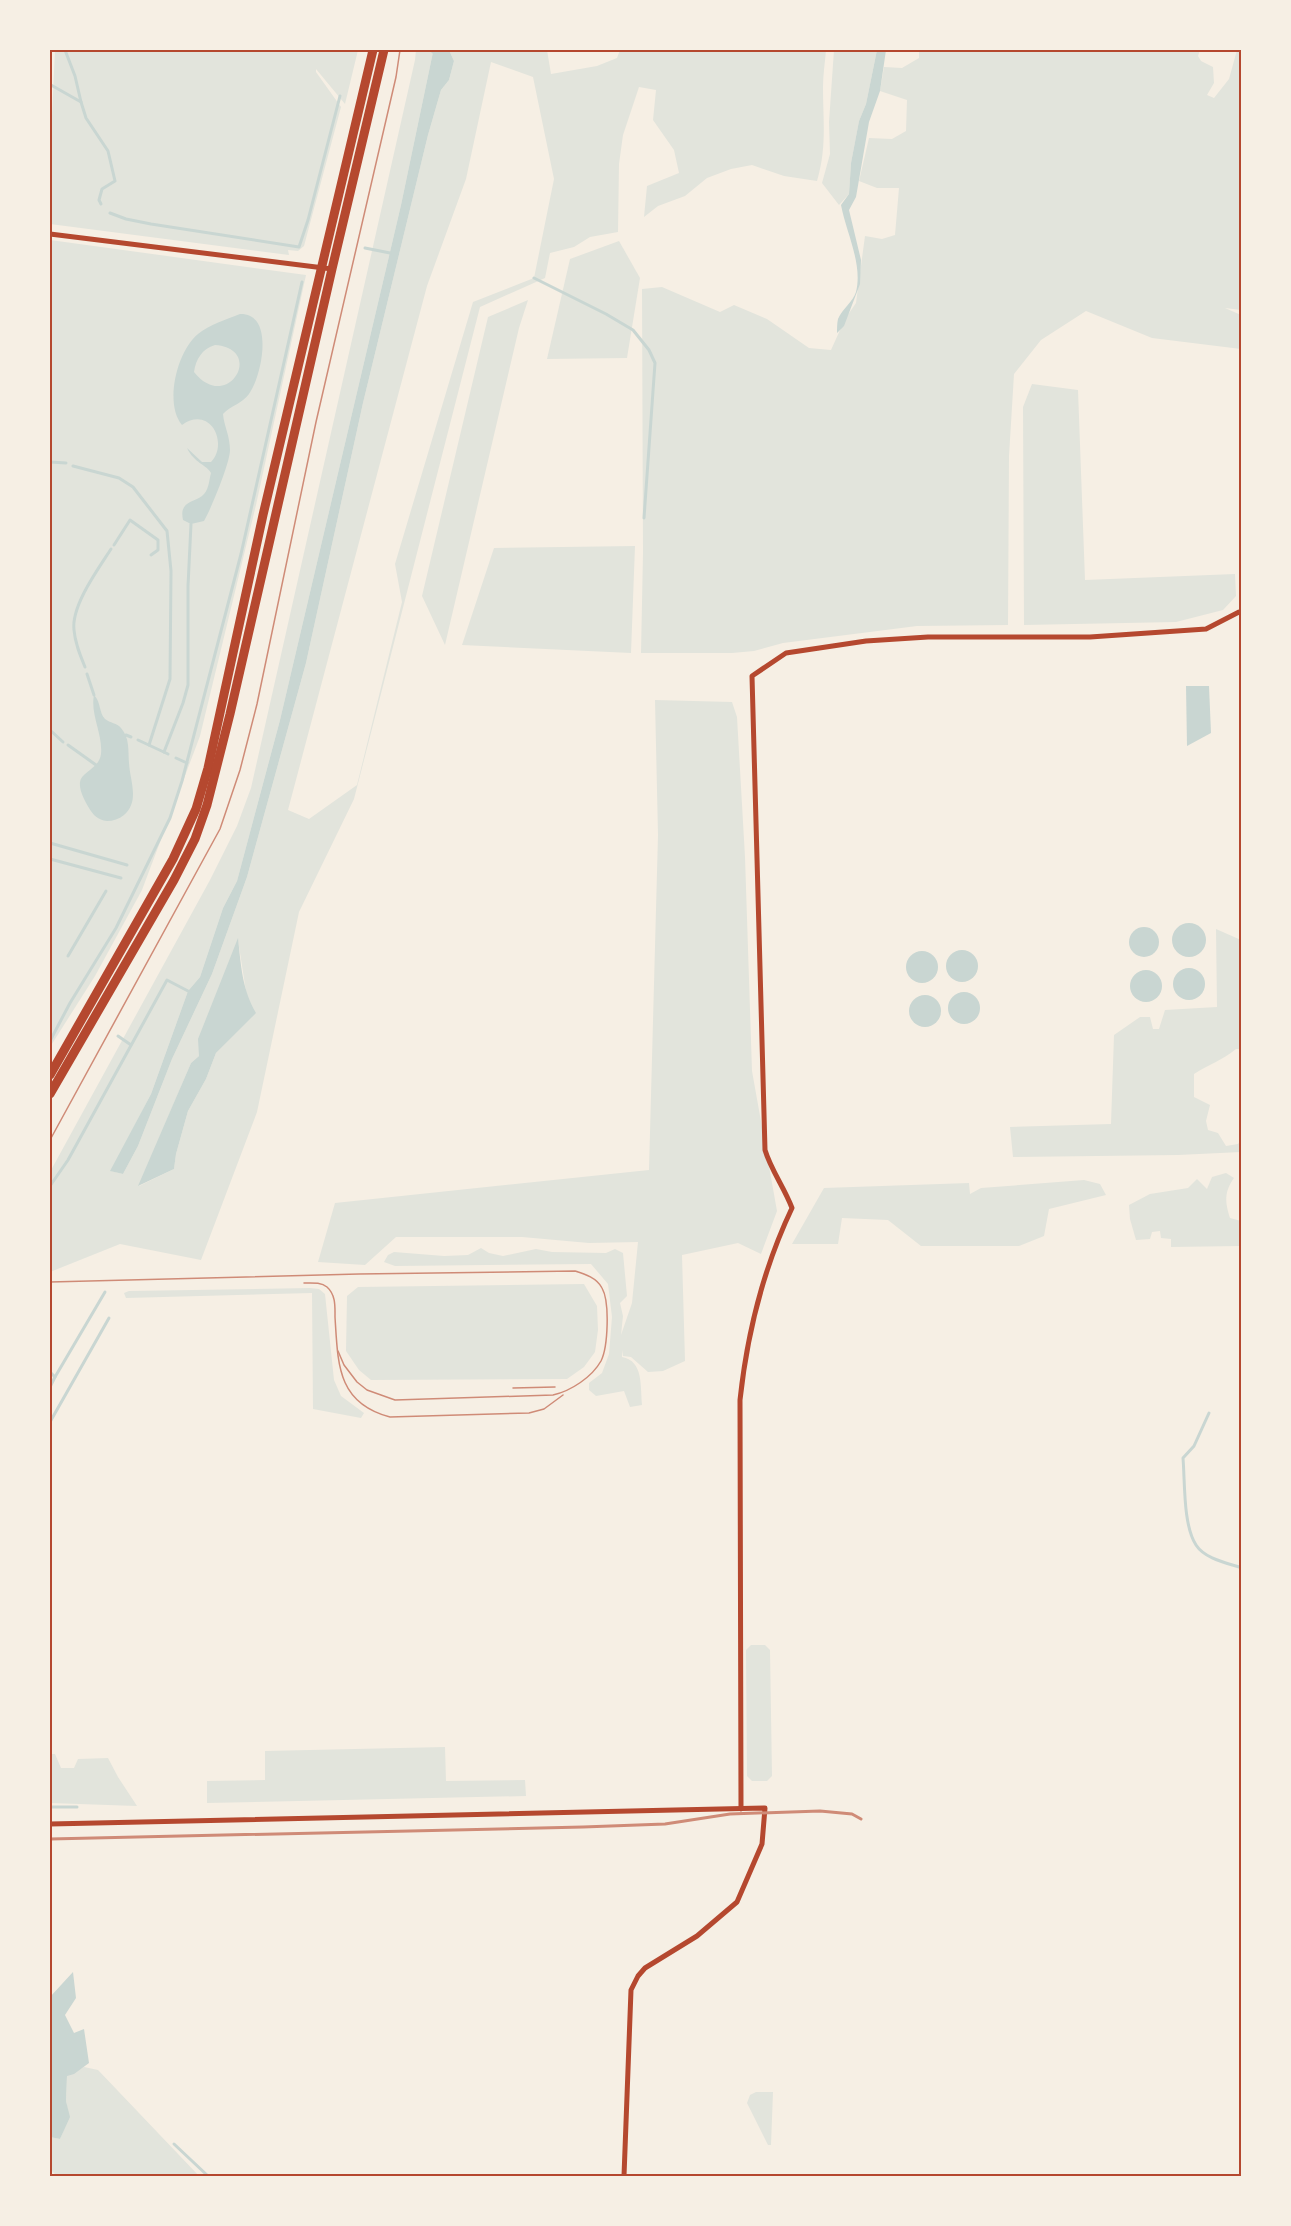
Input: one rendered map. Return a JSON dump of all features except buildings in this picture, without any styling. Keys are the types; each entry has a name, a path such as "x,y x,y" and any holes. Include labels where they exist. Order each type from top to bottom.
{"main road":[{"path":"50,1075 173,859 196,809 208,768 321,267 373,50"},
{"path":"50,1094 174,880 195,839 204,815 231,714 384,50"}],"street":[{"path":"50,234 332,269"},
{"path":"741,1809 740,1400 743,1373 761,1292 792,1208 785,1190 768,1161 765,1150 752,676 786,653 866,641 951,636 1090,636 1206,629 1239,612"},
{"path":"50,1824 765,1808 762,1844 737,1902 697,1936 645,1968 631,1990 624,2176"}],"shaded area":[{"path":"55,50 358,50 345,104 316,69 341,107 304,246 298,251 288,250 289,255 50,224 50,159"},
{"path":"416,50 437,50 433,52 401,205 280,720 237,881 223,908 200,977 188,991 151,1094 111,1171 123,1174 138,1146 172,1059 212,974 247,877 306,663 363,403 428,135 441,90 449,80 454,61 449,50 547,50 551,74 597,66 617,58 620,50 826,50 823,82 823,145 817,181 784,176 752,165 731,169 707,178 685,196 658,206 644,217 647,186 679,173 674,150 653,120 656,90 639,87 623,135 619,164 618,232 590,237 574,247 550,253 545,278 480,307 354,799 299,912 257,1112 201,1260 120,1244 50,1272 50,1172 210,880 237,826 251,788","holes":["491,62 533,77 554,179 534,278 473,302 395,564 402,602 357,785 309,819 288,810 427,286 466,179","238,940 247,998 255,1013 216,1053 206,1079 188,1111 174,1169 139,1186 191,1063 199,1056"]},
{"path":"449,50 454,61 449,80 441,90 428,135 363,403 306,663 247,877 212,974 172,1059 138,1146 123,1174 110,1171 151,1094 188,991 200,977 223,908 237,881 280,720 401,205 433,52"},
{"path":"834,50 877,50 866,104 859,121 851,163 849,194 839,205 822,183 830,154 829,122"},
{"path":"877,50 886,50 880,91 869,122 856,197 849,210 861,260 860,284 844,326 837,333 838,319 855,296 858,281 856,259 841,205 849,194 851,163 859,121 866,104"},
{"path":"919,50 1200,50 1198,56 1201,61 1213,67 1214,83 1207,95 1214,98 1229,79 1237,50 1241,50 1241,310 1225,308 1241,315 1241,349 1152,338 1086,311 1041,340 1014,374 1009,456 1008,625 917,626 783,643 754,651 732,653 641,653 642,289 662,287 720,312 734,305 767,319 809,348 831,350 845,319 856,303 865,236 882,239 895,235 899,188 877,188 859,181 869,138 892,139 906,131 907,100 880,91 884,67 902,68 919,58"},
{"path":"50,240 306,275 256,505 200,736 142,890 95,976 50,1047"},
{"path":"619,241 640,278 627,358 547,359 570,259"},
{"path":"528,300 519,328 445,645 422,596 488,317"},
{"path":"240,314 251,316 258,324 262,334 258,374 249,394 223,414 230,445 227,465 204,521 191,524 183,520 183,509 204,494 211,473 193,457 187,448 202,462 211,462 218,445 214,429 208,423 192,420 182,425 174,404 175,378 184,352 198,334","holes":["215,345 230,349 238,357 239,366 236,376 229,383 218,386 206,383 194,372 198,359 207,349"]},
{"path":"1032,384 1078,390 1085,580 1235,574 1236,596 1223,610 1176,622 1024,625 1023,407"},
{"path":"635,546 631,653 462,645 494,548"},
{"path":"1186,686 1209,686 1211,733 1187,746"},
{"path":"94,695 103,717 121,728 128,745 133,790 132,804 124,815 111,821 101,820 94,815 84,799 80,785 83,776 97,763 101,754 93,702"},
{"path":"655,700 732,702 737,717 745,857 752,1071 777,1211 761,1254 738,1243 682,1255 685,1361 663,1371 648,1372 631,1357 623,1356 622,1350 622,1357 629,1359 637,1369 641,1383 642,1405 630,1407 624,1391 596,1396 589,1390 589,1383 602,1373 609,1354 612,1317 608,1284 591,1264 395,1266 384,1262 388,1255 394,1252 444,1256 468,1255 481,1248 489,1253 503,1256 536,1249 552,1252 606,1253 615,1249 623,1253 627,1296 620,1303 623,1316 621,1335 632,1303 638,1242 589,1243 522,1237 396,1237 365,1265 318,1262 335,1203 649,1170 658,835"},
{"path":"1189,923 1201,928 1206,940 1201,952 1189,957 1177,952 1172,940 1177,928"},
{"path":"1144,927 1155,931 1159,942 1155,953 1144,957 1133,953 1129,942 1133,931"},
{"path":"1216,929 1241,940 1241,1049 1236,1049 1194,1074 1194,1097 1210,1105 1206,1121 1208,1130 1218,1133 1226,1146 1238,1144 1241,1140 1241,1152 1013,1157 1010,1127 1111,1124 1114,1035 1140,1017 1150,1017 1153,1029 1159,1029 1165,1010 1217,1007"},
{"path":"238,938 245,986 256,1013 216,1053 206,1079 188,1111 174,1169 138,1186 191,1063 199,1056 198,1039"},
{"path":"962,950 973,955 978,966 973,977 962,982 951,977 946,966 951,955"},
{"path":"922,951 934,955 938,967 934,979 922,983 910,979 906,967 910,955"},
{"path":"1189,968 1200,973 1205,984 1200,995 1189,1000 1178,995 1173,984 1178,973"},
{"path":"1146,970 1157,975 1162,986 1157,997 1146,1002 1135,997 1130,986 1135,975"},
{"path":"964,992 975,997 980,1008 975,1019 964,1024 953,1019 948,1008 953,997"},
{"path":"925,995 936,1000 941,1011 936,1022 925,1027 914,1022 909,1011 914,1000"},
{"path":"1226,1173 1234,1178 1228,1188 1226,1202 1230,1218 1241,1221 1240,1246 1171,1247 1171,1239 1161,1238 1160,1231 1152,1232 1150,1239 1136,1240 1129,1205 1150,1194 1188,1188 1197,1179 1207,1189 1212,1177"},
{"path":"1084,1180 1100,1184 1106,1195 1049,1209 1044,1236 1019,1246 921,1246 888,1220 842,1218 838,1244 792,1244 824,1188 969,1183 970,1194 981,1188"},
{"path":"584,1284 597,1306 598,1330 595,1352 584,1367 567,1379 371,1380 359,1370 346,1351 347,1296 358,1287"},
{"path":"319,1289 325,1294 334,1380 341,1396 364,1413 361,1418 313,1409 312,1293 126,1298 124,1293 129,1291"},
{"path":"751,1645 765,1645 770,1650 772,1776 767,1781 752,1781 747,1776 746,1650"},
{"path":"445,1747 446,1781 525,1780 526,1796 207,1803 207,1781 265,1780 265,1751"},
{"path":"50,1754 55,1754 61,1768 74,1768 78,1759 108,1758 137,1806 50,1803"},
{"path":"73,1972 76,1998 65,2015 74,2033 84,2029 89,2063 74,2074 67,2076 66,2101 70,2117 60,2139 50,2137 50,1997"},
{"path":"84,2067 98,2070 199,2176 57,2176 50,2169 50,2137 60,2139 69,2117 66,2101 67,2075"},
{"path":"756,2092 773,2092 771,2145 768,2145 747,2103 750,2095"}],"waterway":[{"path":"65,50 75,76 81,102"},
{"path":"51,85 81,102 86,118 108,151 115,181 102,189 99,200 101,204"},
{"path":"110,213 151,224 299,247 340,96"},
{"path":"365,248 390,253"},
{"path":"534,278 633,330 649,350 655,363 644,518"},
{"path":"50,1041 70,1003 116,928 170,818 182,781 241,554 302,282"},
{"path":"50,462 66,463"},
{"path":"73,466 119,478 133,487 167,531 171,571 170,679 149,745"},
{"path":"114,545 130,520 158,540 158,550 151,555"},
{"path":"164,752 188,685 188,586 191,524"},
{"path":"85,667 75,640 74,620 86,588 111,549"},
{"path":"87,674 94,695"},
{"path":"50,730 63,742"},
{"path":"126,735 131,737"},
{"path":"138,740 168,754"},
{"path":"68,745 96,765"},
{"path":"176,758 187,763"},
{"path":"50,843 127,865"},
{"path":"50,859 121,878"},
{"path":"68,956 106,891"},
{"path":"50,1186 68,1160 167,980 188,991"},
{"path":"118,1036 131,1045"},
{"path":"55,1377 105,1292"},
{"path":"50,1422 109,1318"},
{"path":"50,1372 55,1377 50,1387"},
{"path":"1209,1413 1194,1446 1183,1458 1185,1503 1189,1526 1196,1545 1205,1554 1242,1568"},
{"path":"50,1807 77,1807"},
{"path":"174,2144 208,2176"}],"tram line":[{"path":"50,1140 220,829 240,770 257,704 316,422 396,77 400,50"},
{"path":"50,1282 575,1271 594,1279 605,1295 607,1324 601,1361 580,1382 553,1395 395,1400 367,1390 357,1382 344,1365 338,1351"},
{"path":"304,1283 322,1284 332,1294 335,1305 337,1350 344,1379 350,1392 359,1402 373,1411 390,1417 529,1413 544,1409 563,1395"},
{"path":"513,1388 555,1387"}],"railway":[{"path":"50,1839 583,1827 665,1824 730,1814 820,1811 852,1814 861,1819"}]}
